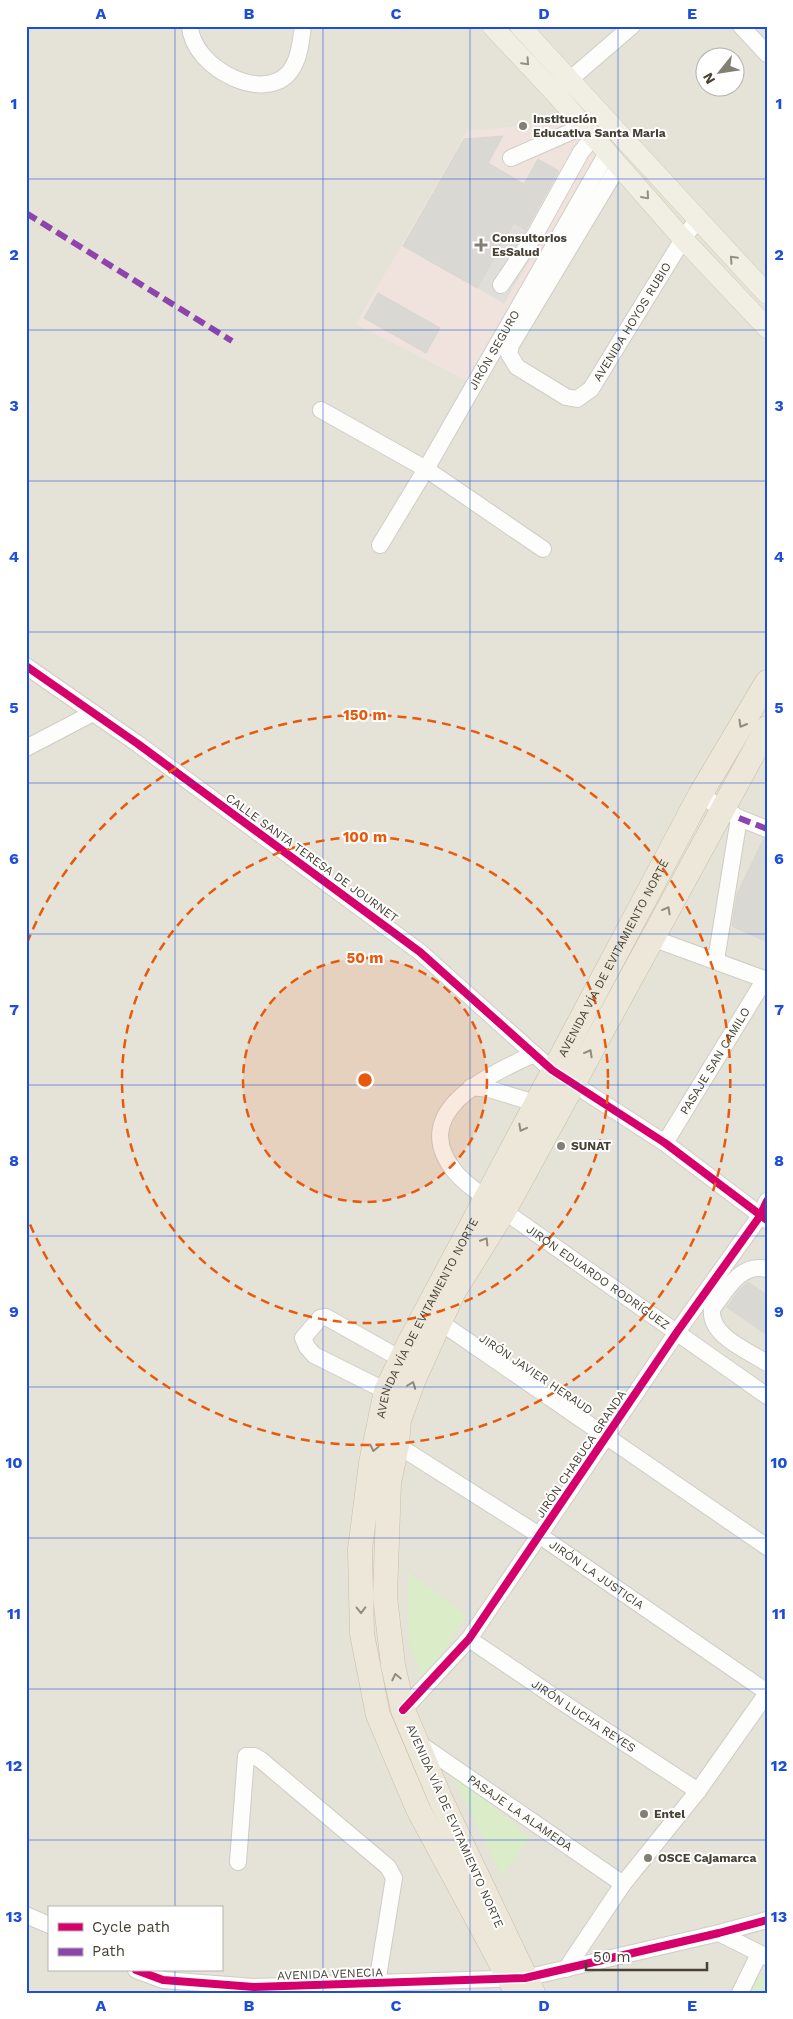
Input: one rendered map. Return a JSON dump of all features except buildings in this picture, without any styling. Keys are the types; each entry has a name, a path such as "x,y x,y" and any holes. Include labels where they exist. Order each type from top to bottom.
{"highway":[{"name":"AVENIDA VÍA DE EVITAMIENTO NORTE","path":"517,1987 404,1710 394,1665 385,1596 389,1482 399,1420 414,1379 495,1204 535,1102 700,795 767,682"},
{"name":"AVENIDA VÍA DE EVITAMIENTO NORTE","path":"517,1987 418,1809 378,1715 362,1634 360,1548 371,1462 386,1392 401,1359 495,1204 572,1083 652,938 731,813 767,728"}],"main road":[{"path":"492,26 562,86"},
{"path":"520,26 613,159 767,328"},
{"path":"591,125 697,220 767,294"}],"street":[{"path":"190,26 190,33 196,49 210,64 237,81 271,84 283,78 293,68 300,49 303,26"},
{"path":"562,86 632,26"},
{"path":"741,26 767,54"},
{"path":"511,158 591,125"},
{"path":"501,285 536,233 581,152 591,125"},
{"name":"AVENIDA HOYOS RUBIO","path":"613,159 510,345 509,354 518,368 566,397 577,399 585,394 591,389 683,238 697,220"},
{"name":"JIRÓN SEGURO","path":"380,545 613,159"},
{"path":"321,410 426,469 543,549"},
{"name":"CALLE SANTA TERESA DE JOURNET","path":"26,666 146,750 420,952 552,1070 665,1143 764,1212"},
{"path":"26,748 93,713"},
{"path":"700,795 731,813 767,829"},
{"path":"716,960 731,813"},
{"path":"652,938 766,980"},
{"name":"PASAJE SAN CAMILO","path":"665,1143 766,980"},
{"name":"JIRÓN EDUARDO RODRÍGUEZ","path":"534,1054 489,1075 454,1102 445,1118 440,1134 443,1149 456,1174 495,1204 767,1396"},
{"path":"471,1087 489,1089 535,1102"},
{"name":"JIRÓN CHABUCA GRANDA","path":"404,1710 468,1639 677,1332 764,1212"},
{"path":"767,1269 750,1269 739,1274 712,1309 714,1326 720,1334 767,1363"},
{"path":"386,1392 314,1355 307,1347 303,1338 320,1318 326,1317 401,1359"},
{"name":"JIRÓN JAVIER HERAUD","path":"440,1322 767,1547"},
{"name":"JIRÓN LA JUSTICIA","path":"396,1445 539,1535 767,1692"},
{"name":"JIRÓN LUCHA REYES","path":"468,1639 698,1791"},
{"path":"566,1969 623,1884 698,1791 767,1692"},
{"name":"PASAJE LA ALAMEDA","path":"417,1742 623,1884"},
{"path":"238,1862 246,1756 254,1756 262,1760 388,1867 394,1878 377,1983"},
{"path":"26,1915 48,1925"},
{"name":"AVENIDA VENECIA","path":"139,1972 160,1986 254,1987 377,1983 454,1987 517,1987 566,1969 767,1920"},
{"path":"720,1933 763,1956 740,1993"}],"shaded area":[{"path":"26,26 767,26 767,1993 26,1993"},
{"name":"Consultorios EsSalud","path":"566,121 607,166 477,386 356,324 467,131"},
{"path":"514,223 542,238 504,304 477,288"}],"green space":[{"path":"408,1572 467,1615 424,1681 409,1645"},
{"path":"446,1764 529,1838 502,1876"},
{"path":"759,1974 767,1978 767,1993 751,1993"}],"marked path":[{"path":"26,213 232,341"},
{"path":"739,818 767,829"}],"cycle path":[{"path":"26,666 138,744 420,952 552,1070 665,1143 767,1220"},
{"path":"403,1710 469,1639 677,1332 760,1216 767,1201"},
{"path":"141,1972 163,1980 254,1987 525,1978 767,1920"}],"place":[{"name":"Institución Educativa Santa Maria","path":"523,126"},
{"name":"Consultorios EsSalud","path":"481,245"},
{"name":"SUNAT","path":"561,1146"},
{"name":"Entel","path":"644,1814"},
{"name":"OSCE Cajamarca","path":"648,1858"}]}
